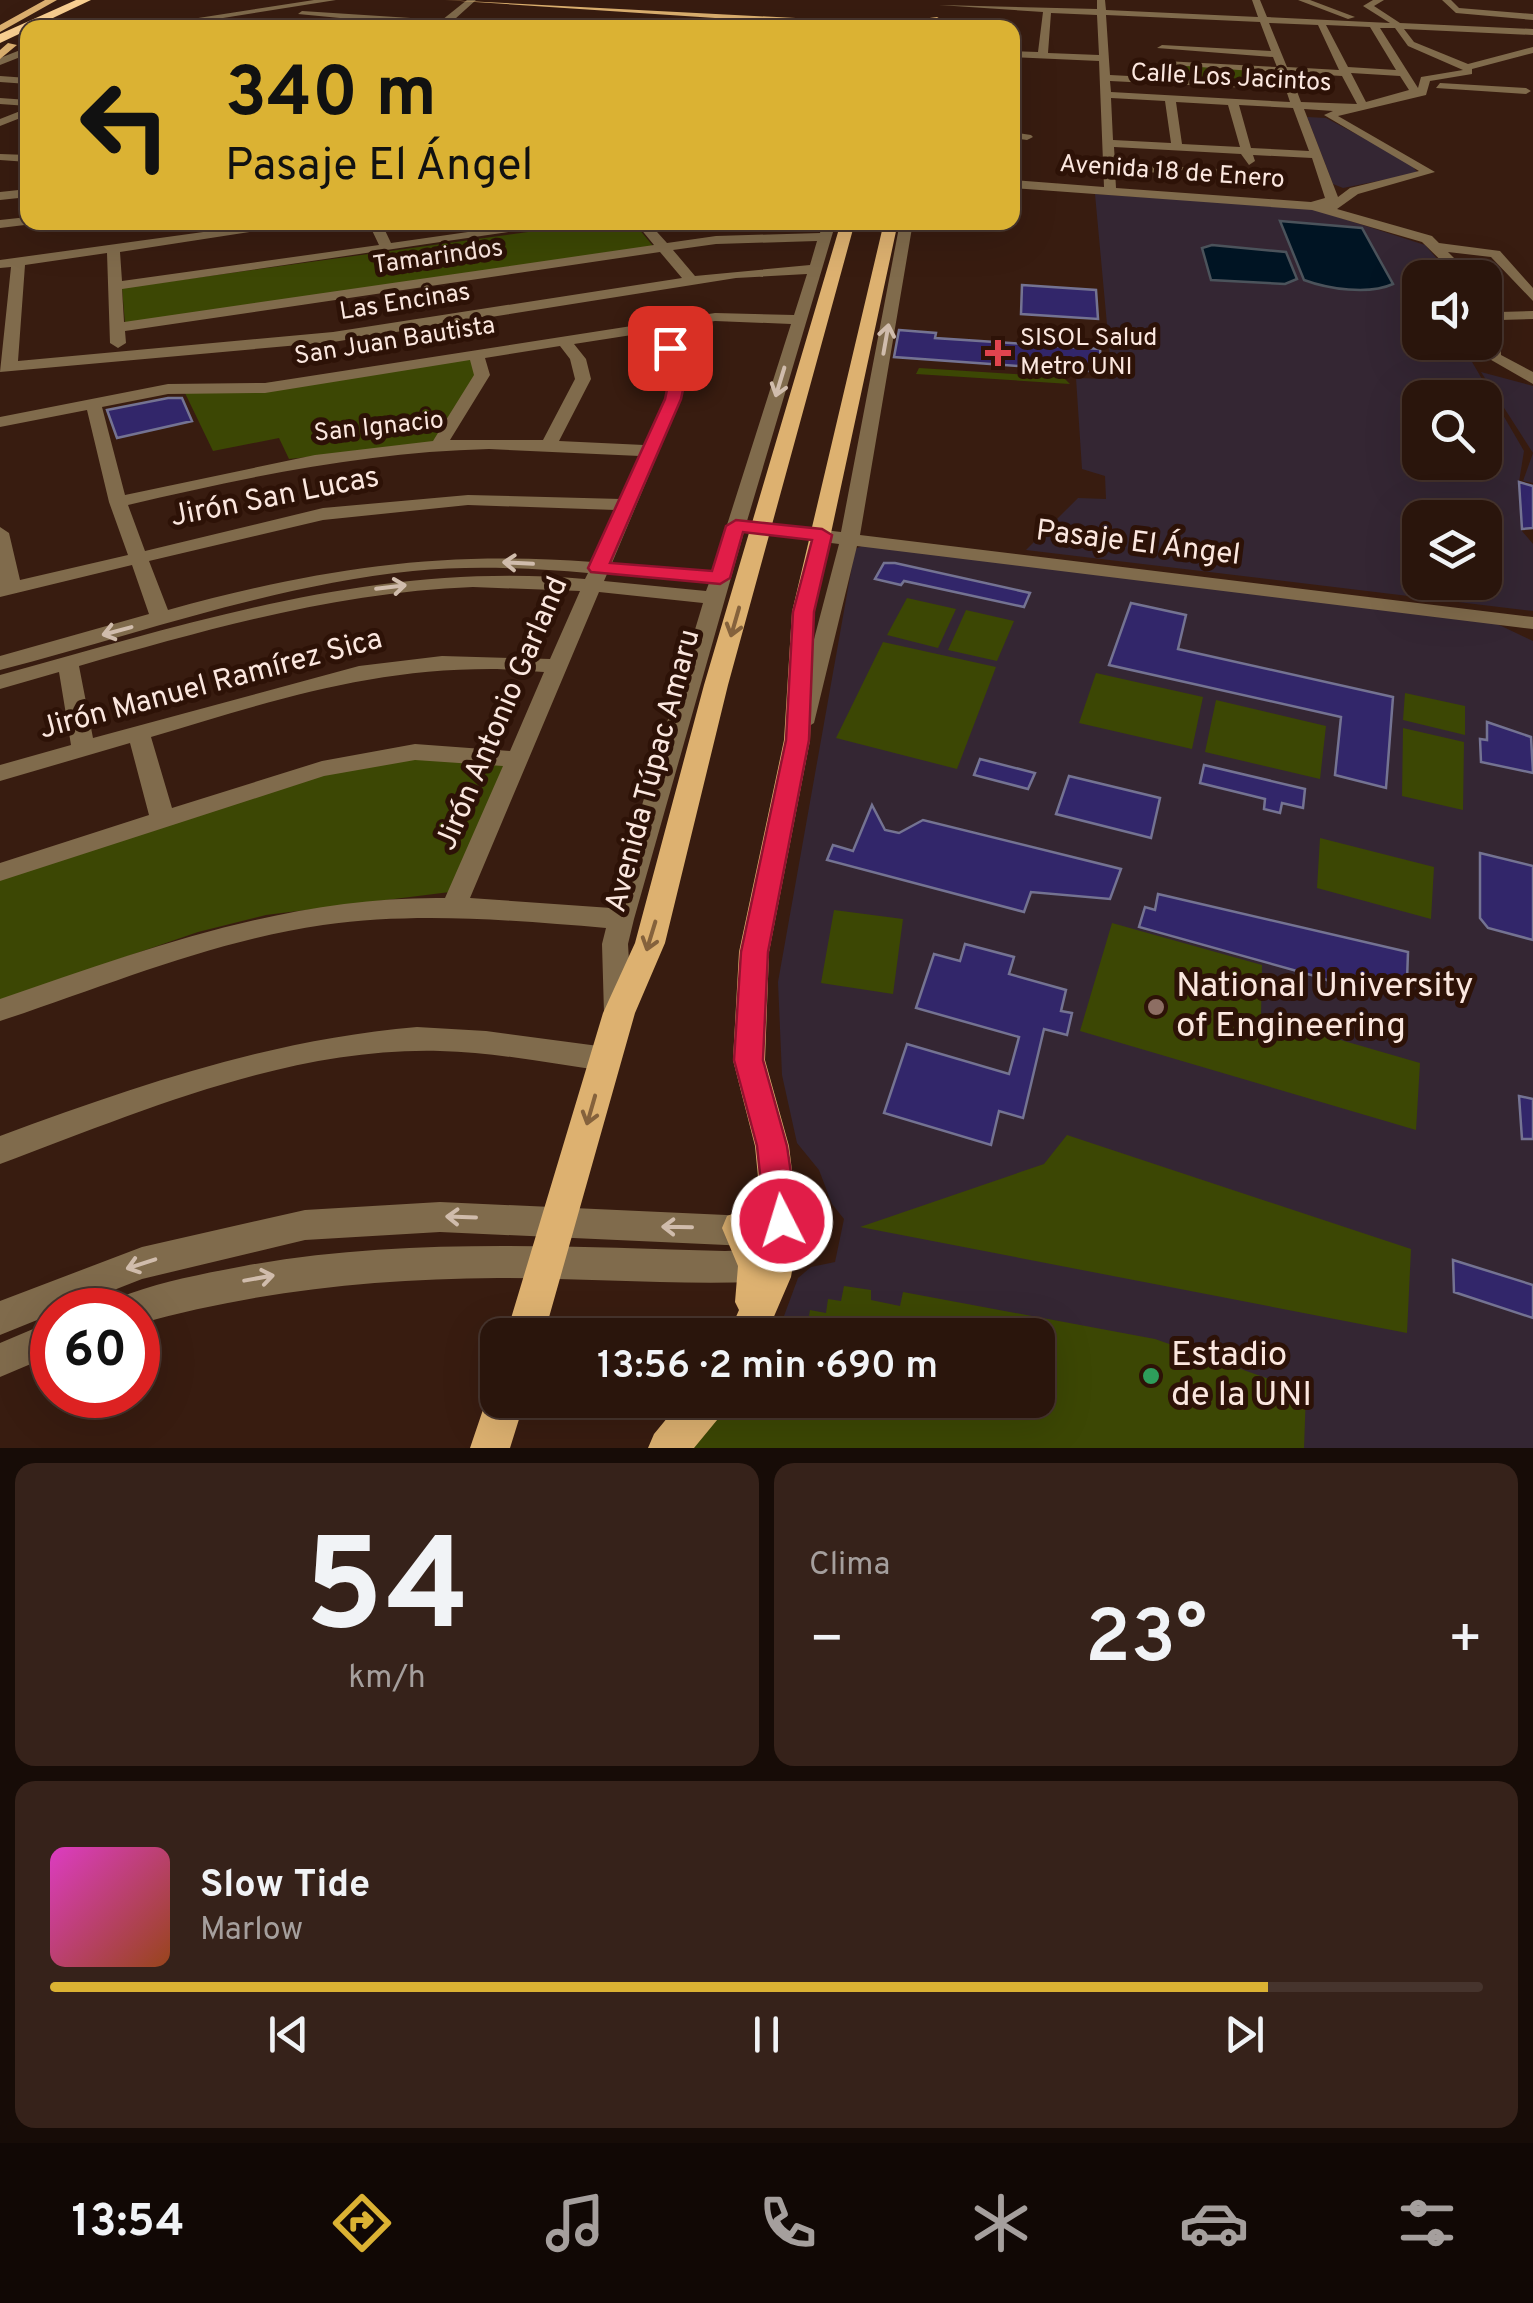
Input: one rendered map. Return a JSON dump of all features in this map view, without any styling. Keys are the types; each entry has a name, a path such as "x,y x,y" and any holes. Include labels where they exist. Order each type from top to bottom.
{"highway":[{"path":"41,20 69,0"},
{"path":"55,20 92,2"},
{"path":"55,20 92,2"},
{"path":"64,20 92,2"}],"main road":[{"path":"32,20 52,0"},
{"path":"450,0 823,20"},
{"path":"521,2 819,20"},
{"path":"910,20 940,12"},
{"name":"Avenida Túpac Amaru","path":"530,1318 618,1016 650,943 716,684 749,527 845,230"},
{"path":"752,1318 768,1256 778,1177 748,1060 754,952 798,740 804,612 889,230"},
{"path":"885,251 899,230"},
{"path":"850,412 868,436"},
{"path":"740,1228 768,1256"},
{"path":"490,1448 499,1418"},
{"path":"668,1448 693,1418"}],"street":[{"path":"192,20 332,0"},
{"path":"1101,0 1110,191"},
{"path":"1112,0 1172,2"},
{"path":"1302,0 1330,4 1370,26 1415,92 1401,97"},
{"path":"1380,0 1367,6 1388,17 1412,45 1466,68"},
{"path":"455,20 477,1"},
{"path":"501,20 521,2"},
{"path":"1449,2 1458,11 1533,18"},
{"path":"1257,3 1332,198 1325,203 1304,204"},
{"path":"1285,7 1330,4"},
{"path":"298,5 435,20"},
{"path":"1241,5 1272,6"},
{"path":"253,11 373,20"},
{"path":"995,20 996,11"},
{"path":"940,12 1101,14"},
{"path":"940,12 1101,14 1533,32"},
{"path":"665,20 669,13"},
{"path":"1043,55 1047,13"},
{"path":"1157,17 1166,72"},
{"path":"1388,17 1533,18"},
{"path":"1264,21 1370,26"},
{"path":"1322,26 1358,107 1329,115 1413,159 1429,172 1354,190 1328,210"},
{"path":"1456,30 1468,42"},
{"path":"1513,32 1532,51"},
{"path":"1253,38 1271,39"},
{"path":"1162,48 1277,54"},
{"path":"1496,50 1515,55"},
{"name":"Calle Los Jacintos","path":"1104,95 1358,107 1422,92 1423,80 1470,71 1466,68 1532,51"},
{"path":"1020,54 1104,68 1290,87"},
{"path":"1166,72 1402,71"},
{"path":"1423,86 1530,94"},
{"path":"1170,99 1178,148"},
{"path":"1233,102 1260,201"},
{"path":"1020,136 1027,136"},
{"path":"1106,144 1316,155"},
{"path":"1108,166 1253,175"},
{"name":"Avenida 18 de Enero","path":"1020,185 1304,204 1412,233 1440,247"},
{"path":"0,256 197,230"},
{"path":"0,264 248,230"},
{"path":"378,230 387,248"},
{"path":"115,286 514,230"},
{"path":"648,230 692,281"},
{"path":"618,1016 616,944 621,919 717,588 749,527 799,320 828,230"},
{"name":"Tamarindos","path":"117,328 416,304 664,248 828,230"},
{"path":"798,740 830,636 904,230"},
{"path":"1440,247 1452,260"},
{"path":"1440,247 1495,254 1533,297"},
{"path":"113,248 118,356"},
{"path":"5,367 18,262"},
{"name":"Las Encinas","path":"5,367 333,337 416,304 814,269"},
{"path":"1502,316 1533,315"},
{"name":"San Juan Bautista","path":"0,422 168,390 265,388 728,316 799,320"},
{"name":"Jirón Antonio Garland","path":"454,906 650,452 678,376 670,348 656,326"},
{"path":"333,337 348,375"},
{"path":"548,446 583,379 578,359 564,341"},
{"path":"438,446 482,375 476,354"},
{"path":"1501,360 1533,379"},
{"path":"93,402 118,502 160,620"},
{"name":"San Ignacio","path":"118,502 315,459 438,446 548,446 650,452"},
{"name":"Jirón San Lucas","path":"6,589 323,514 390,505 538,499 627,505"},
{"name":"Pasaje El Ángel","path":"749,527 1533,623"},
{"path":"0,534 6,589"},
{"path":"0,662 160,620 388,568 504,562 594,577 717,588"},
{"path":"0,682 338,594 478,580 594,577"},
{"path":"1511,620 1533,632"},
{"name":"Jirón Manuel Ramírez Sica","path":"0,773 328,678 419,661 477,659 558,666"},
{"path":"68,663 83,749"},
{"path":"140,732 164,820"},
{"path":"0,872 322,769 373,758 452,752 518,760"},
{"path":"0,1010 282,922 366,910 454,906 621,919"},
{"path":"0,1150 210,1073 296,1052 421,1039 606,1059"},
{"path":"0,1318 142,1263 235,1238 305,1226 440,1217 740,1228"},
{"path":"160,1302 316,1269 447,1261 768,1256"},
{"path":"0,1360 30,1347"}],"shaded area":[{"path":"1307,117 1326,118 1409,162 1418,173 1343,188 1333,184"},
{"path":"1095,194 1310,208 1425,245 1438,260 1402,260 1402,360 1471,360 1483,380 1402,380 1402,480 1502,480 1502,413 1524,451 1519,482 1521,520 1522,531 1533,544 1533,611 1442,600 1502,600 1502,500 1402,500 1402,595 1026,550 1078,498 1106,499 1105,476 1082,469 1076,378 1112,379"},
{"path":"1481,372 1533,386 1533,453 1502,405 1502,380 1486,380"},
{"path":"1533,453 1533,483 1523,481"},
{"name":"National University of Engineering","path":"864,545 1493,622 1533,641 1533,1448 686,1448 906,1418 1055,1418 1055,1318 783,1318 798,1278 811,1267 835,1262 844,1219 832,1204 819,1170 797,1143 782,1075 778,982 855,549"}],"green space":[{"path":"1169,65 1280,71 1286,86 1172,80"},
{"path":"542,230 640,230 653,246 125,323 122,288"},
{"path":"471,358 478,376 437,441 431,444 289,459 279,438 213,451 185,393"},
{"path":"919,368 1063,377 1070,384 916,374"},
{"path":"907,598 956,609 938,648 887,635"},
{"path":"966,610 1014,621 997,661 948,650"},
{"path":"883,642 996,667 957,769 836,738"},
{"path":"1096,673 1203,697 1192,749 1079,723"},
{"path":"1405,693 1465,706 1465,735 1403,720"},
{"path":"1216,700 1326,726 1320,779 1205,752"},
{"path":"1403,728 1464,742 1463,810 1402,796"},
{"path":"410,756 507,762 450,892 266,915 198,932 0,1000 0,876 326,772"},
{"path":"1320,838 1434,867 1431,919 1317,888"},
{"path":"834,910 903,919 893,994 821,983"},
{"path":"1112,923 1262,965 1261,1017 1420,1063 1416,1130 1080,1031"},
{"path":"1067,1135 1411,1249 1407,1333 860,1227 1044,1164"},
{"name":"Estadio de la UNI","path":"844,1286 871,1290 871,1300 900,1306 903,1292 1042,1318 809,1318 810,1310 826,1313 828,1299 841,1301"},
{"name":"Estadio de la UNI","path":"1055,1320 1155,1339 1306,1392 1304,1448 686,1448 709,1418 1055,1418"}],"water":[{"path":"1280,221 1362,228 1393,284 1349,290 1304,280"},
{"path":"1212,245 1286,252 1297,279 1285,284 1211,280 1202,248"}],"building":[{"path":"1022,285 1096,290 1098,319 1021,314"},
{"name":"SISOL Salud Metro UNI","path":"899,330 936,333 935,338 1100,349 1102,372 894,357"},
{"path":"182,398 192,421 117,438 107,410"},
{"path":"1519,482 1533,486 1533,528 1522,529"},
{"path":"884,563 1030,593 1024,607 904,581 901,585 875,579"},
{"path":"1131,603 1186,615 1178,649 1393,697 1386,788 1335,775 1341,717 1109,665"},
{"path":"1487,722 1531,737 1533,773 1481,762 1480,739 1487,740"},
{"path":"980,759 1035,773 1028,789 974,775"},
{"path":"1204,765 1305,789 1303,808 1282,803 1280,813 1264,809 1265,799 1200,783"},
{"path":"1069,776 1160,798 1151,838 1056,814"},
{"path":"872,805 885,830 899,833 923,820 1121,869 1110,899 1031,892 1024,912 827,860 833,845 853,851"},
{"path":"1480,853 1533,866 1533,940 1488,928 1480,918"},
{"path":"1158,894 1408,952 1407,981 1386,976 1367,986 1365,996 1322,978 1139,927 1145,907 1155,910"},
{"path":"965,944 1014,957 1009,974 1066,990 1061,1011 1072,1013 1067,1035 1044,1029 1023,1118 999,1111 991,1145 884,1113 907,1044 1009,1074 1019,1037 916,1008 934,954 960,961"},
{"path":"1519,1096 1533,1099 1533,1139 1522,1139"},
{"path":"1453,1260 1533,1285 1533,1318 1454,1292"}],"place":[{"name":"SISOL Salud Metro UNI","path":"998,353"},
{"name":"National University of Engineering","path":"1156,1007"},
{"name":"Estadio de la UNI","path":"1151,1376"}],"route":[{"path":"670,348 677,367 677,387 598,568 720,578 736,526 822,535 804,612 798,740 754,952 748,1060 772,1146 782,1221"}]}
